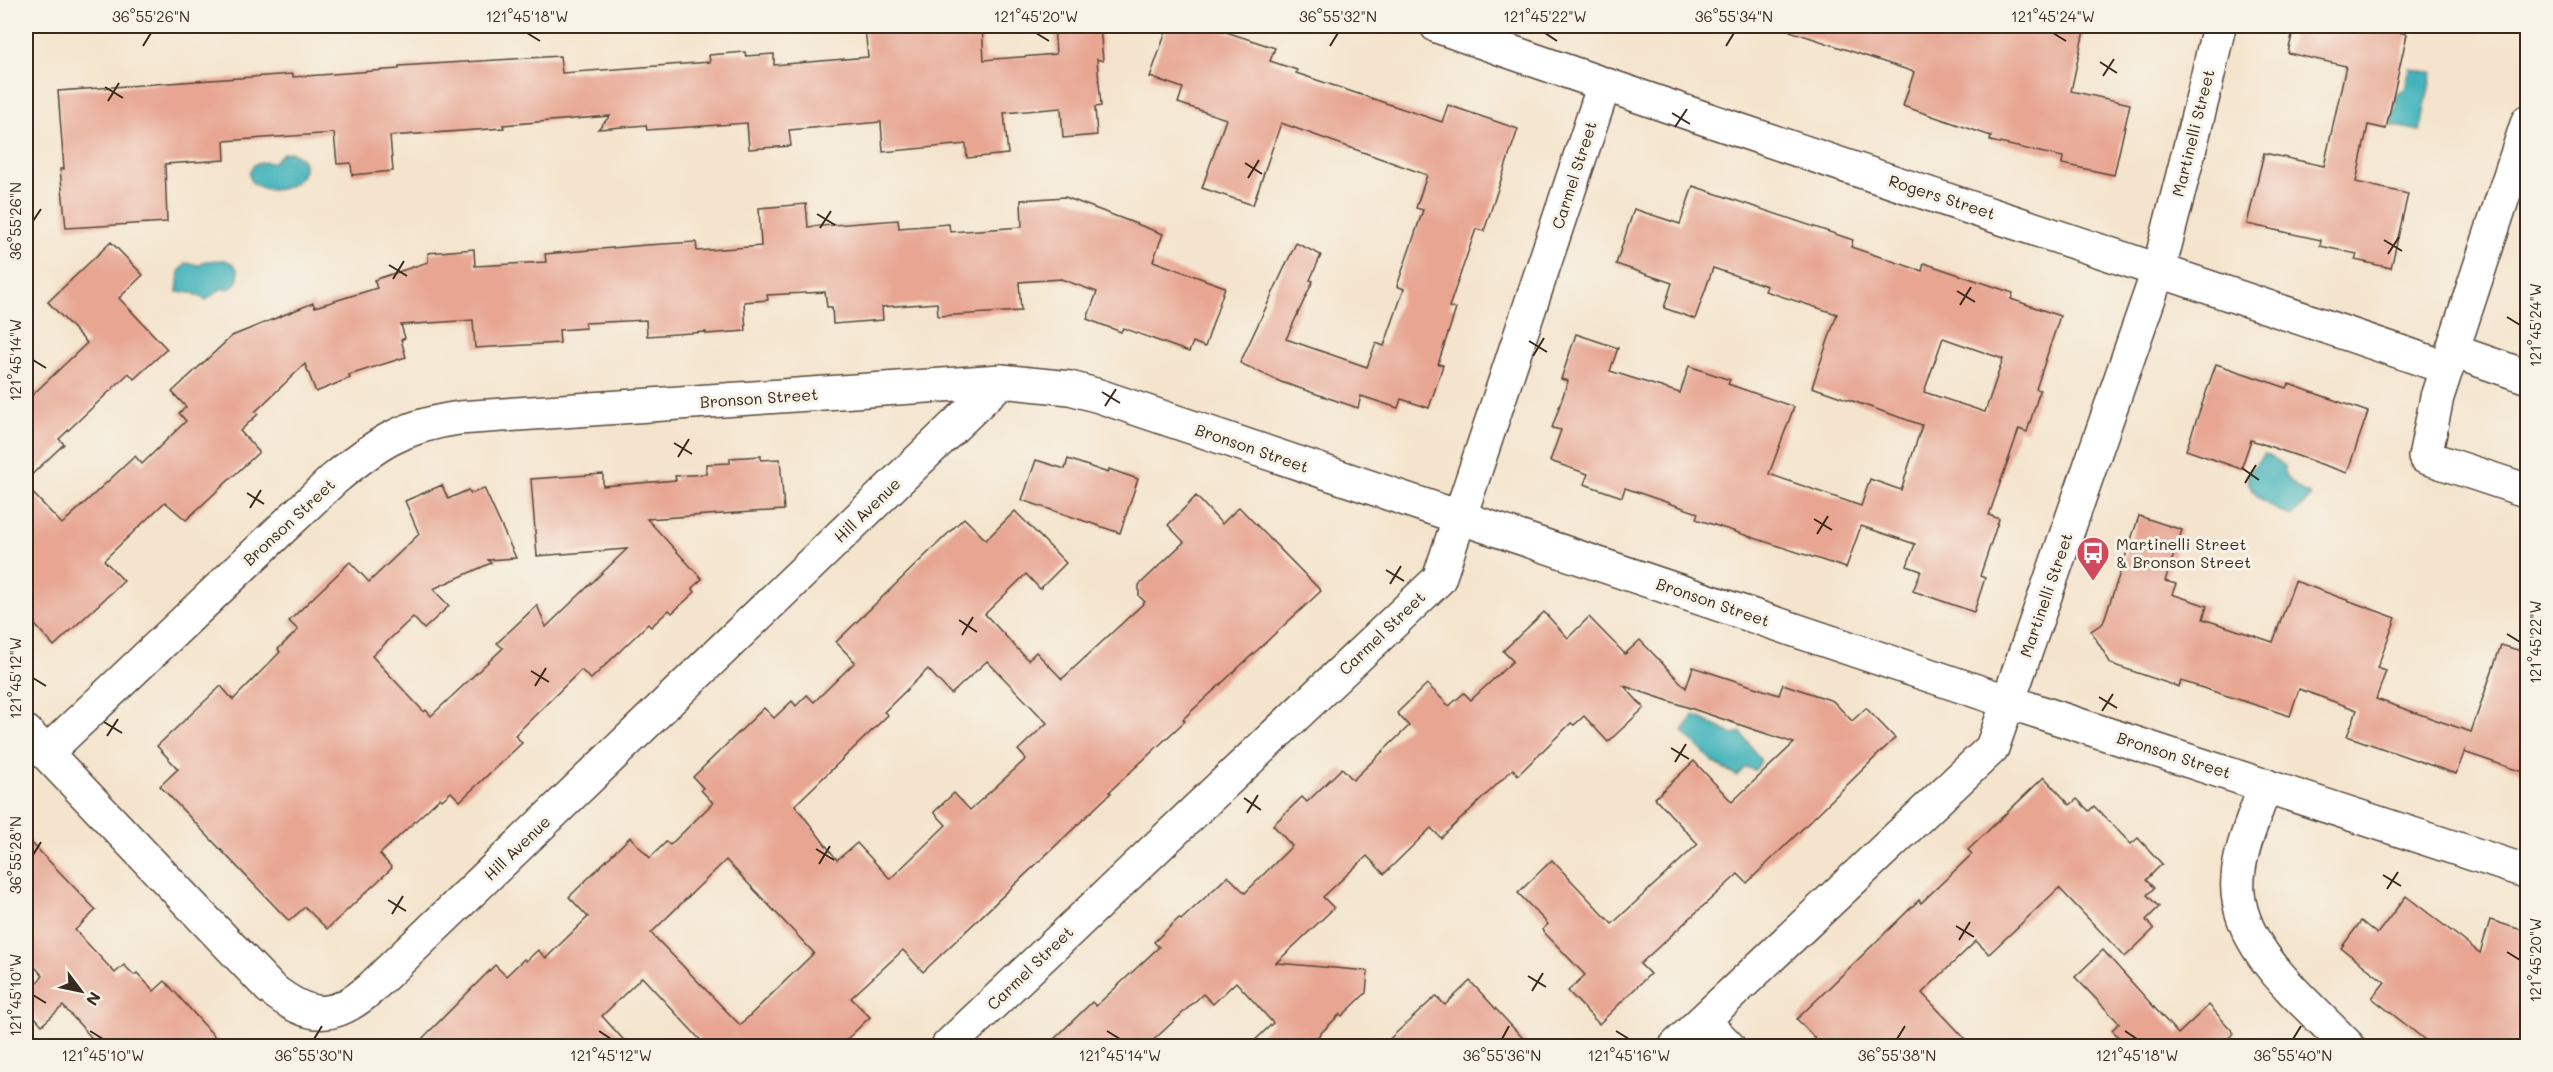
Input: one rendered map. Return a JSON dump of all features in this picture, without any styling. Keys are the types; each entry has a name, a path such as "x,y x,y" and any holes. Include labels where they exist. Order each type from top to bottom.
{"street":[{"name":"Rogers Street","path":"1437,26 1604,85 2159,269 2450,359 2528,376"},
{"name":"Martinelli Street","path":"1676,1047 1992,748 2159,269 2219,26"},
{"name":"Carmel Street","path":"948,1047 1439,579 1604,85"},
{"path":"2528,121 2437,397 2425,457 2528,491"},
{"name":"Bronson Street","path":"36,743 365,453 386,439 410,429 431,422 459,418 1001,381 1070,388 1099,396 2009,702 2528,872"},
{"name":"Hill Avenue","path":"36,743 270,988 285,1000 301,1008 318,1013 335,1012 352,1005 371,988 1001,381"},
{"path":"2265,785 2238,875 2237,895 2241,915 2262,954 2348,1047"},
{"path":"1703,1021 1728,1047"}],"water":[{"path":"2410,68 2432,73 2420,131 2391,125 2398,93 2405,89"},
{"path":"291,152 301,158 304,166 302,174 295,182 274,190 262,188 251,181 249,174 253,166 274,162 283,153"},
{"path":"225,260 234,265 238,272 237,280 231,288 221,289 206,300 193,293 177,292 179,272 186,263 200,265 205,261"},
{"path":"2264,454 2284,465 2284,473 2290,480 2311,496 2293,516 2270,506 2252,489 2247,474"},
{"path":"1694,715 1732,734 1741,732 1761,761 1755,770 1745,767 1737,776 1713,762 1683,732"}],"building":[{"path":"908,26 909,30 982,26 984,60 1056,54 1054,26 1100,26 1103,61 1097,59 1101,106 1095,107 1097,135 1063,138 1061,108 1004,113 1008,154 967,158 966,144 883,152 881,122 789,130 791,146 749,149 747,123 647,130 646,125 598,129 610,116 503,125 504,128 390,136 393,171 352,175 351,163 337,164 334,133 224,141 225,160 165,164 167,222 66,228 60,169 64,169 58,91 293,74 293,77 399,69 399,66 560,56 562,73 710,62 709,55 745,52 746,56 774,54 774,65 868,57 865,29"},
{"path":"1168,26 1208,26 1275,48 1270,61 1297,70 1296,73 1442,122 1448,105 1518,129 1484,231 1476,229 1449,307 1456,309 1438,364 1443,365 1429,408 1401,399 1398,408 1361,396 1358,408 1281,382 1240,363 1296,243 1321,255 1310,280 1313,281 1286,339 1367,367 1376,343 1384,346 1404,289 1397,286 1423,210 1416,208 1427,175 1281,123 1253,205 1202,188 1226,119 1178,103 1183,88 1150,77"},
{"path":"1791,26 2085,26 2071,91 2130,104 2114,175 2062,164 2063,157 1990,141 1991,136 1903,106 1914,72 1790,31"},
{"path":"2294,26 2370,26 2407,34 2386,129 2368,125 2356,182 2408,194 2391,268 2355,260 2357,254 2320,246 2321,240 2247,224 2264,153 2324,166 2346,66 2288,53"},
{"path":"1693,186 1853,240 1851,247 1922,271 1924,263 2013,293 2011,299 2060,316 2036,389 2040,390 2027,432 2019,429 1989,515 1999,519 1980,576 1985,578 1974,612 1913,591 1921,571 1907,566 1915,544 1861,526 1846,568 1696,519 1698,513 1625,488 1622,497 1584,484 1588,474 1550,461 1561,430 1552,428 1568,381 1561,379 1576,334 1618,348 1610,371 1680,393 1689,366 1730,380 1728,384 1794,407 1769,474 1861,506 1870,479 1901,490 1922,425 1812,387 1837,314 1765,291 1767,286 1713,268 1695,319 1664,308 1672,283 1616,264 1634,209 1680,224","holes":["1943,338 2003,359 1985,412 1924,392"]},
{"path":"1065,197 1163,234 1153,261 1225,287 1205,347 1193,342 1189,352 1123,328 1121,332 1087,319 1097,292 1061,279 1019,282 1021,311 938,316 937,303 882,307 883,320 833,324 832,307 827,307 825,292 767,295 768,300 744,302 746,331 706,334 706,332 647,336 646,320 585,323 586,328 559,330 560,343 475,348 473,320 401,325 405,338 401,340 406,357 349,375 350,378 316,392 305,364 255,412 258,414 240,431 259,452 186,520 165,502 104,560 124,581 54,646 26,615 26,486 62,524 135,456 142,464 186,421 179,413 186,407 172,392 232,336 313,303 315,307 377,288 374,280 428,262 428,253 474,249 475,266 546,262 545,254 646,245 696,242 697,251 761,246 759,208 806,204 808,227 898,220 899,228 949,224 950,232 1022,227 1021,200"},
{"path":"111,242 143,275 119,298 167,349 134,379 129,373 59,439 64,444 26,480 26,401 87,343 48,302"},
{"path":"2216,364 2287,388 2289,384 2368,412 2347,473 2251,440 2241,469 2186,450"},
{"path":"761,456 761,460 780,459 784,510 647,519 702,579 692,588 695,592 672,613 669,610 651,627 648,624 591,679 581,670 515,735 522,743 460,801 451,792 442,800 440,798 380,854 392,868 327,929 305,907 289,921 160,786 178,769 157,746 221,686 233,700 298,630 289,621 350,562 369,582 419,534 405,501 442,485 448,499 468,490 471,494 484,488 516,558 488,560 491,563 433,589 449,606 424,629 413,617 372,656 424,712 426,710 431,716 503,648 497,643 537,605 546,627 627,549 537,556 531,479 603,474 603,486 676,480 675,476 706,474 706,464 730,463 730,458"},
{"path":"1068,459 1108,473 1109,469 1138,479 1120,533 1022,500 1036,460 1065,469"},
{"path":"1196,496 1222,524 1239,507 1321,591 1183,719 1185,721 923,972 903,950 851,998 870,1017 839,1047 707,1047 642,977 602,1016 630,1047 414,1047 495,965 506,976 524,959 526,961 538,950 546,958 588,917 569,897 630,837 650,858 666,842 670,845 713,803 693,777 764,708 774,718 792,701 796,706 807,695 814,702 855,662 836,642 964,518 986,540 1015,511 1066,563 1040,589 1026,574 985,614 1028,660 1036,652 1062,679 1145,602 1139,596 1139,585 1184,542 1168,525","holes":["987,661 1047,723 1018,750 1026,759 970,810 954,793 934,812 946,825 890,879 857,843 837,860 795,805 888,715 884,712 928,669 951,694","726,860 814,953 740,1025 651,933"]},
{"path":"2139,516 2182,530 2165,581 2176,584 2172,594 2207,606 2203,619 2273,642 2295,581 2396,618 2377,668 2386,671 2376,699 2471,732 2501,645 2528,653 2528,774 2464,752 2456,774 2347,736 2357,710 2299,689 2290,716 2181,681 2179,687 2111,664 2091,631 2103,623"},
{"path":"1544,612 1568,638 1589,617 1625,654 1640,640 1686,688 1693,667 1779,695 1783,684 1833,701 1852,721 1866,708 1895,738 1747,883 1738,874 1640,964 1650,974 1599,1024 1568,991 1585,975 1542,930 1548,924 1518,893 1552,860 1612,924 1698,844 1655,798 1694,761 1732,802 1794,743 1624,686 1644,708 1608,742 1584,716 1574,725 1571,723 1518,775 1513,769 1441,838 1431,828 1384,874 1367,856 1323,897 1334,908 1276,963 1368,971 1366,993 1342,1016 1340,1014 1307,1047 1248,1047 1273,1023 1236,982 1213,1004 1203,994 1146,1047 1046,1047 1092,1002 1096,1006 1159,947 1154,942 1228,876 1245,893 1292,846 1273,825 1302,797 1307,802 1342,768 1353,780 1409,726 1397,713 1427,684 1449,706 1464,693 1471,700 1513,661 1503,651"},
{"path":"2044,777 2070,805 2077,799 2089,811 2094,806 2131,844 2138,838 2162,864 2146,880 2154,888 2147,895 2159,907 2146,920 2154,929 2125,957 2059,888 1989,954 1976,941 1922,993 1973,1047 1823,1047 1797,1019 1919,900 1921,903 1972,854 1968,850"},
{"path":"26,837 96,910 75,930 115,973 124,965 134,975 137,973 154,991 165,981 224,1047 100,1047 63,1006 42,1025 26,1007 26,993 43,976 26,957"},
{"path":"2406,896 2480,953 2490,920 2528,932 2528,1047 2434,1047 2372,998 2385,982 2341,948 2361,921 2377,934"},
{"path":"2103,950 2178,1034 2209,1005 2234,1033 2219,1047 2127,1047 2112,1030 2119,1023 2075,977"},
{"path":"1470,981 1531,1047 1381,1047 1436,996 1445,1005"}],"place":[{"name":"Martinelli Street & Bronson Street","path":"2093,582"}]}
